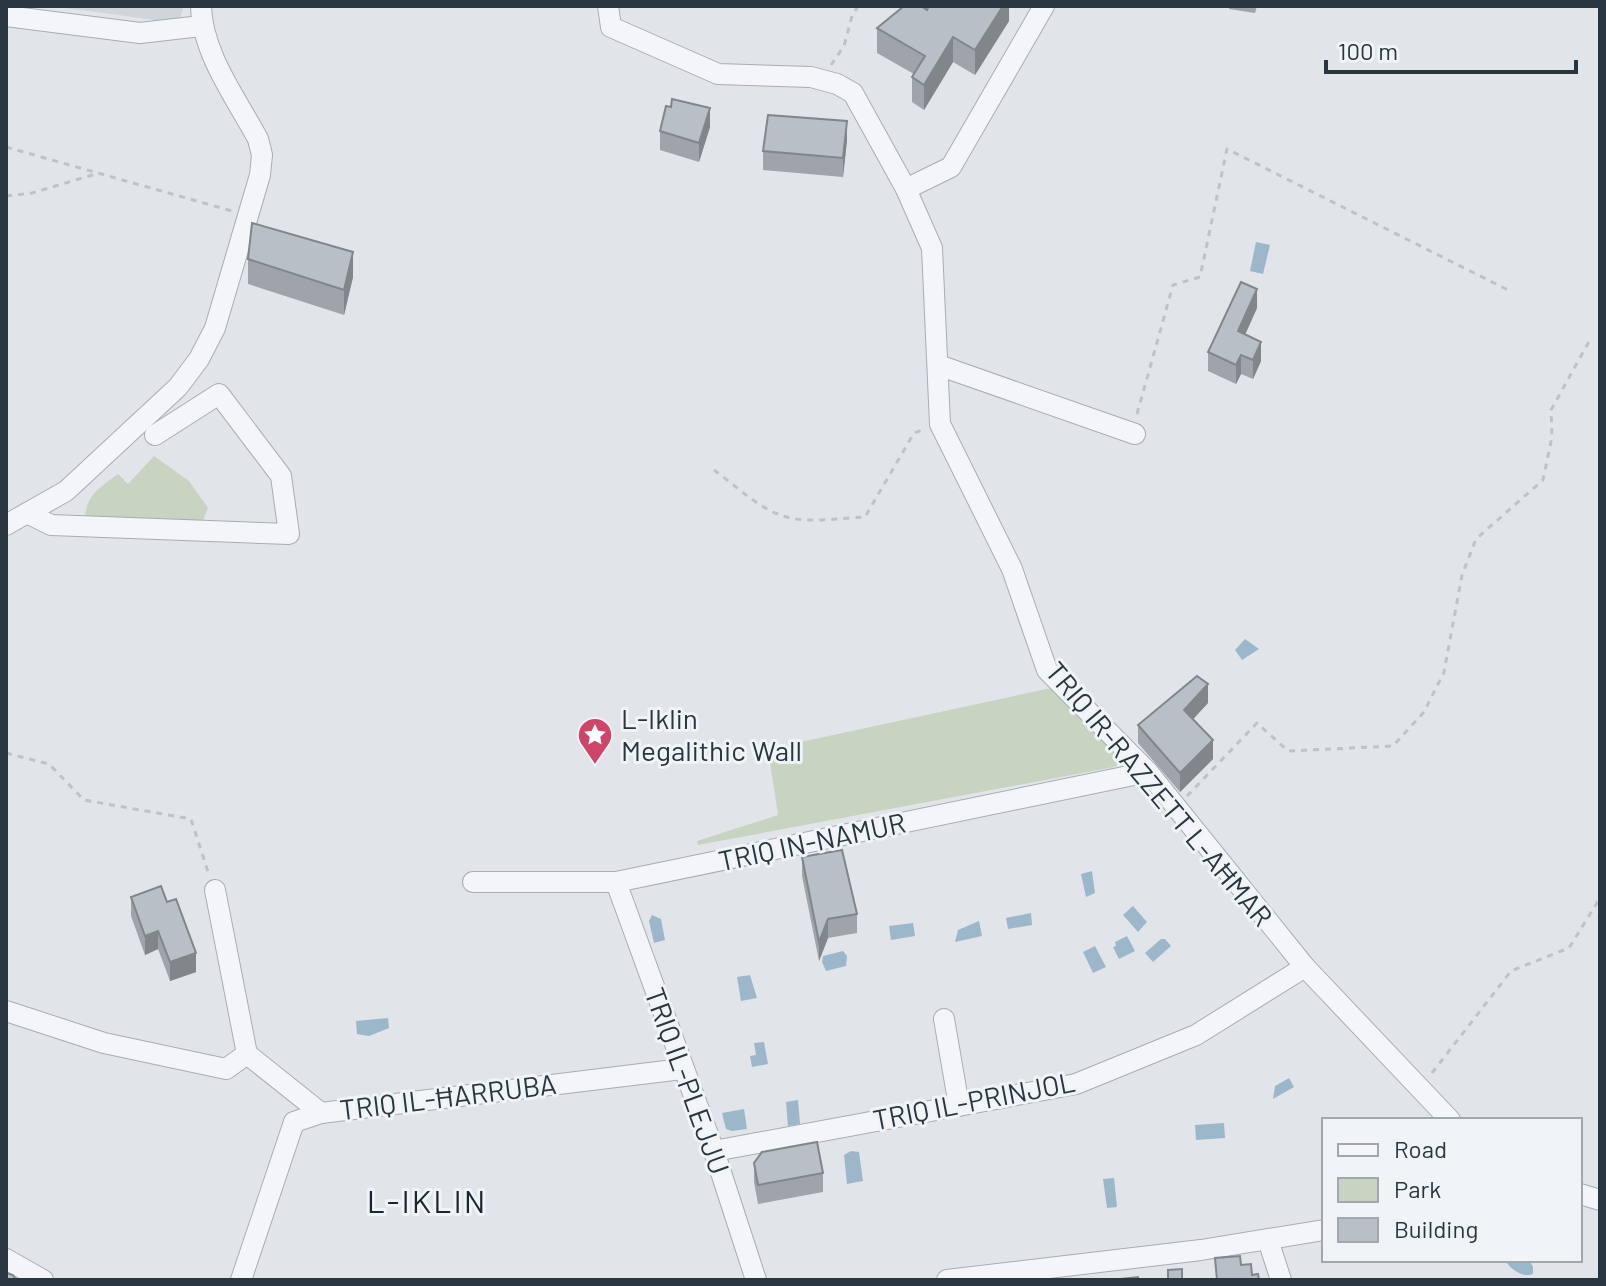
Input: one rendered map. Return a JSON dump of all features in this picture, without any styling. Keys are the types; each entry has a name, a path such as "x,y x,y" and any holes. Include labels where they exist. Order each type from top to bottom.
{"street":[{"name":"TRIQ IR-RAZZETT L-AĦMAR","path":"608,6 611,27 718,74 818,79 837,84 853,93 906,189 932,248 940,424 1012,569 1047,670 1148,772 1305,967 1448,1118"},
{"path":"906,189 951,167 1044,6"},
{"path":"6,16 140,33 201,16 208,46 258,139 262,155 260,175 215,328 199,359 178,387 66,491 6,525"},
{"path":"938,365 1135,434"},
{"path":"27,513 51,525 289,534 281,476 219,394 155,435"},
{"name":"TRIQ IN-NAMUR","path":"473,882 616,882 1148,772"},
{"name":"TRIQ IL-PLEJJU","path":"616,882 714,1151 756,1280"},
{"path":"6,1011 104,1043 226,1069 247,1054 215,890"},
{"name":"TRIQ IL-PRINJOL","path":"714,1151 1076,1084 1196,1035 1305,967"},
{"path":"944,1019 959,1106"},
{"name":"TRIQ IL-ĦARRUBA","path":"247,1054 321,1113 682,1069"},
{"path":"241,1280 294,1122 321,1113"},
{"path":"947,1280 1268,1240 1322,1230"},
{"path":"1268,1240 1281,1280"},
{"path":"6,1259 43,1280"}],"path":[{"path":"818,79 844,46 858,6"},
{"path":"6,147 247,215"},
{"path":"1135,434 1137,412 1173,285 1200,277 1227,149 1510,291"},
{"path":"6,196 32,193 99,173"},
{"path":"1176,807 1257,723 1288,751 1393,746 1424,712 1444,672 1462,575 1476,539 1543,480 1552,437 1551,410 1591,338"},
{"path":"714,470 766,508 784,516 816,519 865,517 914,433 940,424"},
{"path":"6,753 49,764 84,800 191,819 215,890"},
{"path":"1420,1088 1511,971 1569,948 1600,898"}],"shaded area":[{"path":"51,6 184,6 178,23"}],"green space":[{"path":"154,456 189,481 208,508 202,523 85,518 91,497 100,488 118,474 128,484"},
{"path":"1056,687 1129,759 1114,767 698,845 697,841 778,815 768,749"}],"water":[{"path":"1256,242 1270,245 1263,274 1250,271"},
{"path":"1245,639 1259,649 1242,660 1235,650"},
{"path":"1092,871 1095,893 1086,897 1081,874"},
{"path":"1133,906 1147,922 1138,932 1123,915"},
{"path":"1031,913 1032,925 1008,929 1006,918"},
{"path":"652,915 661,919 665,940 654,943 649,921"},
{"path":"979,921 982,936 955,942 958,930"},
{"path":"913,923 915,936 891,940 889,926"},
{"path":"1127,936 1135,951 1119,959 1113,947 1116,946 1115,942"},
{"path":"1161,939 1171,946 1153,962 1145,953"},
{"path":"1095,946 1106,967 1093,973 1083,952"},
{"path":"843,951 847,956 846,966 826,971 823,956"},
{"path":"750,975 757,998 741,1001 737,977"},
{"path":"388,1018 389,1028 369,1036 357,1034 356,1021"},
{"path":"764,1042 768,1064 752,1067 750,1056 756,1055 754,1043"},
{"path":"1289,1078 1294,1087 1273,1099 1275,1086"},
{"path":"798,1100 800,1124 788,1126 786,1102"},
{"path":"744,1109 747,1129 726,1129 722,1113"},
{"path":"1224,1123 1225,1138 1196,1140 1195,1125"},
{"path":"851,1151 859,1152 863,1181 847,1184 844,1155"},
{"path":"1114,1178 1117,1207 1107,1208 1103,1179"},
{"path":"1506,1262 1530,1262 1533,1274 1525,1275"}],"building":[{"path":"904,6 921,6 927,10 929,6 1003,6 975,50 953,37 924,85 912,77 925,56 877,28"},
{"path":"672,99 710,108 699,143 660,131 666,106 671,107"},
{"path":"768,115 847,121 843,158 763,151"},
{"path":"252,223 353,252 344,290 248,259"},
{"path":"1241,282 1257,289 1238,331 1261,342 1253,360 1241,355 1236,365 1208,352"},
{"path":"1197,676 1208,684 1184,710 1213,740 1180,773 1138,725"},
{"path":"842,850 857,914 828,919 819,942 802,857"},
{"path":"161,886 167,902 176,899 196,953 170,962 158,931 145,936 131,897"},
{"path":"817,1142 823,1173 758,1185 754,1163 762,1152"},
{"path":"1240,1256 1241,1265 1251,1264 1252,1275 1258,1274 1259,1280 1217,1280 1215,1258"},
{"path":"1182,1269 1182,1280 1168,1280 1168,1270"},
{"path":"6,1273 13,1275 16,1280 6,1280"}],"place":[{"name":"L-Iklin Megalithic Wall","path":"595,766"}],"district":[{"name":"L-IKLIN","path":"427,1202"}]}
